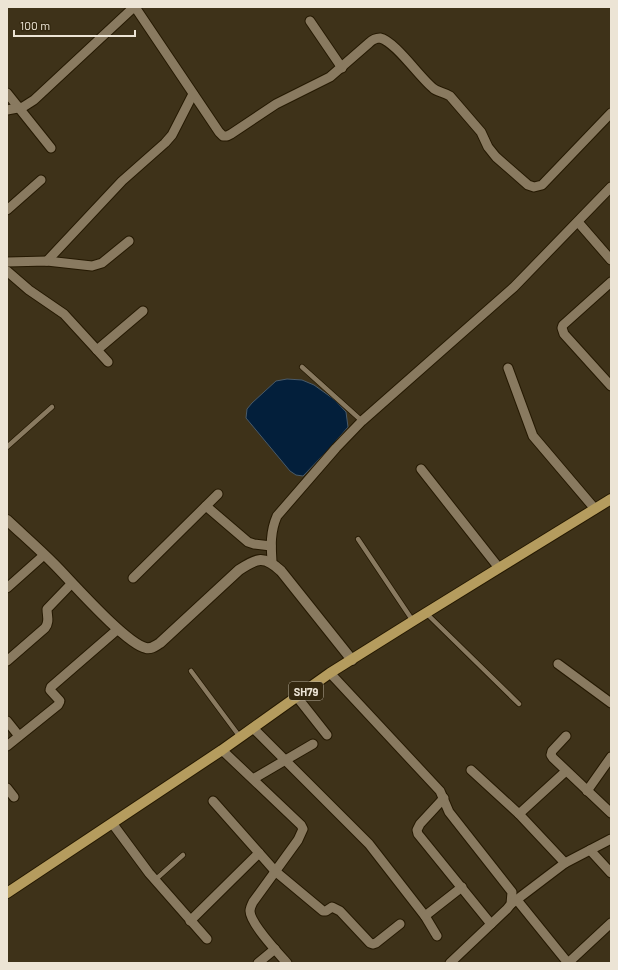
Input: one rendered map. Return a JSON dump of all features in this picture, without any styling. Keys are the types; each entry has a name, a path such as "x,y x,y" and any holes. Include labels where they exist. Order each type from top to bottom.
{"main road":[{"name":"SH79","path":"8,892 222,750 330,673 611,499"},
{"path":"7,520 118,629 130,639 145,648 152,648 160,643 240,570 252,562 262,559 272,562 281,571 352,660"}],"street":[{"path":"7,110 23,107 34,100 134,7 223,136 227,136 276,104 330,77 374,39 380,38 386,41 434,89 445,92 450,96 481,132 488,147 496,157 528,185 534,187 542,185 611,113"},
{"path":"310,21 342,68"},
{"path":"7,92 51,148"},
{"path":"47,261 122,180 165,143 172,135 193,94"},
{"path":"7,210 41,180"},
{"path":"272,562 271,536 277,516 336,448 362,421 514,287 611,187"},
{"path":"578,222 611,260"},
{"path":"7,262 47,261 92,266 102,263 130,241"},
{"path":"7,271 29,290 64,314 108,362"},
{"path":"611,282 563,325 562,328 564,334 611,386"},
{"path":"97,350 143,311"},
{"path":"508,368 533,436 595,509"},
{"path":"421,469 499,568"},
{"path":"133,578 218,494"},
{"path":"206,506 248,542 272,546"},
{"path":"7,588 44,555"},
{"path":"7,661 45,628 48,624 47,609 72,583"},
{"path":"7,746 60,703 58,698 50,690 51,687 118,629"},
{"path":"558,664 611,703"},
{"path":"330,673 435,785 444,798 449,812 509,887 512,892 514,902 570,962 611,922"},
{"path":"297,697 327,735"},
{"path":"7,721 19,736"},
{"path":"253,728 369,844 425,916 436,936"},
{"path":"566,736 551,755 611,813"},
{"path":"253,780 313,744"},
{"path":"222,750 303,829 298,840 253,902 250,910 256,926 286,963"},
{"path":"587,791 611,757"},
{"path":"471,770 519,814 566,863"},
{"path":"519,814 566,771"},
{"path":"7,788 14,797"},
{"path":"444,798 420,824 417,830 418,834 491,924"},
{"path":"213,802 275,871 323,911 326,911 332,907 340,911 370,943 376,943 400,924"},
{"path":"112,823 155,880 207,939"},
{"path":"450,963 514,902 566,863 611,839"},
{"path":"590,850 611,873"},
{"path":"190,921 259,853"},
{"path":"425,916 462,887"},
{"path":"258,963 275,949"}],"lane":[{"path":"302,367 362,421"},
{"path":"7,447 52,407"},
{"path":"358,540 413,621"},
{"path":"426,613 519,704"},
{"path":"191,671 240,737"},
{"path":"155,880 183,855"}],"water":[{"path":"287,379 302,380 314,385 335,400 346,412 348,427 303,476 296,475 290,471 246,418 247,409 252,403 276,381"}]}
